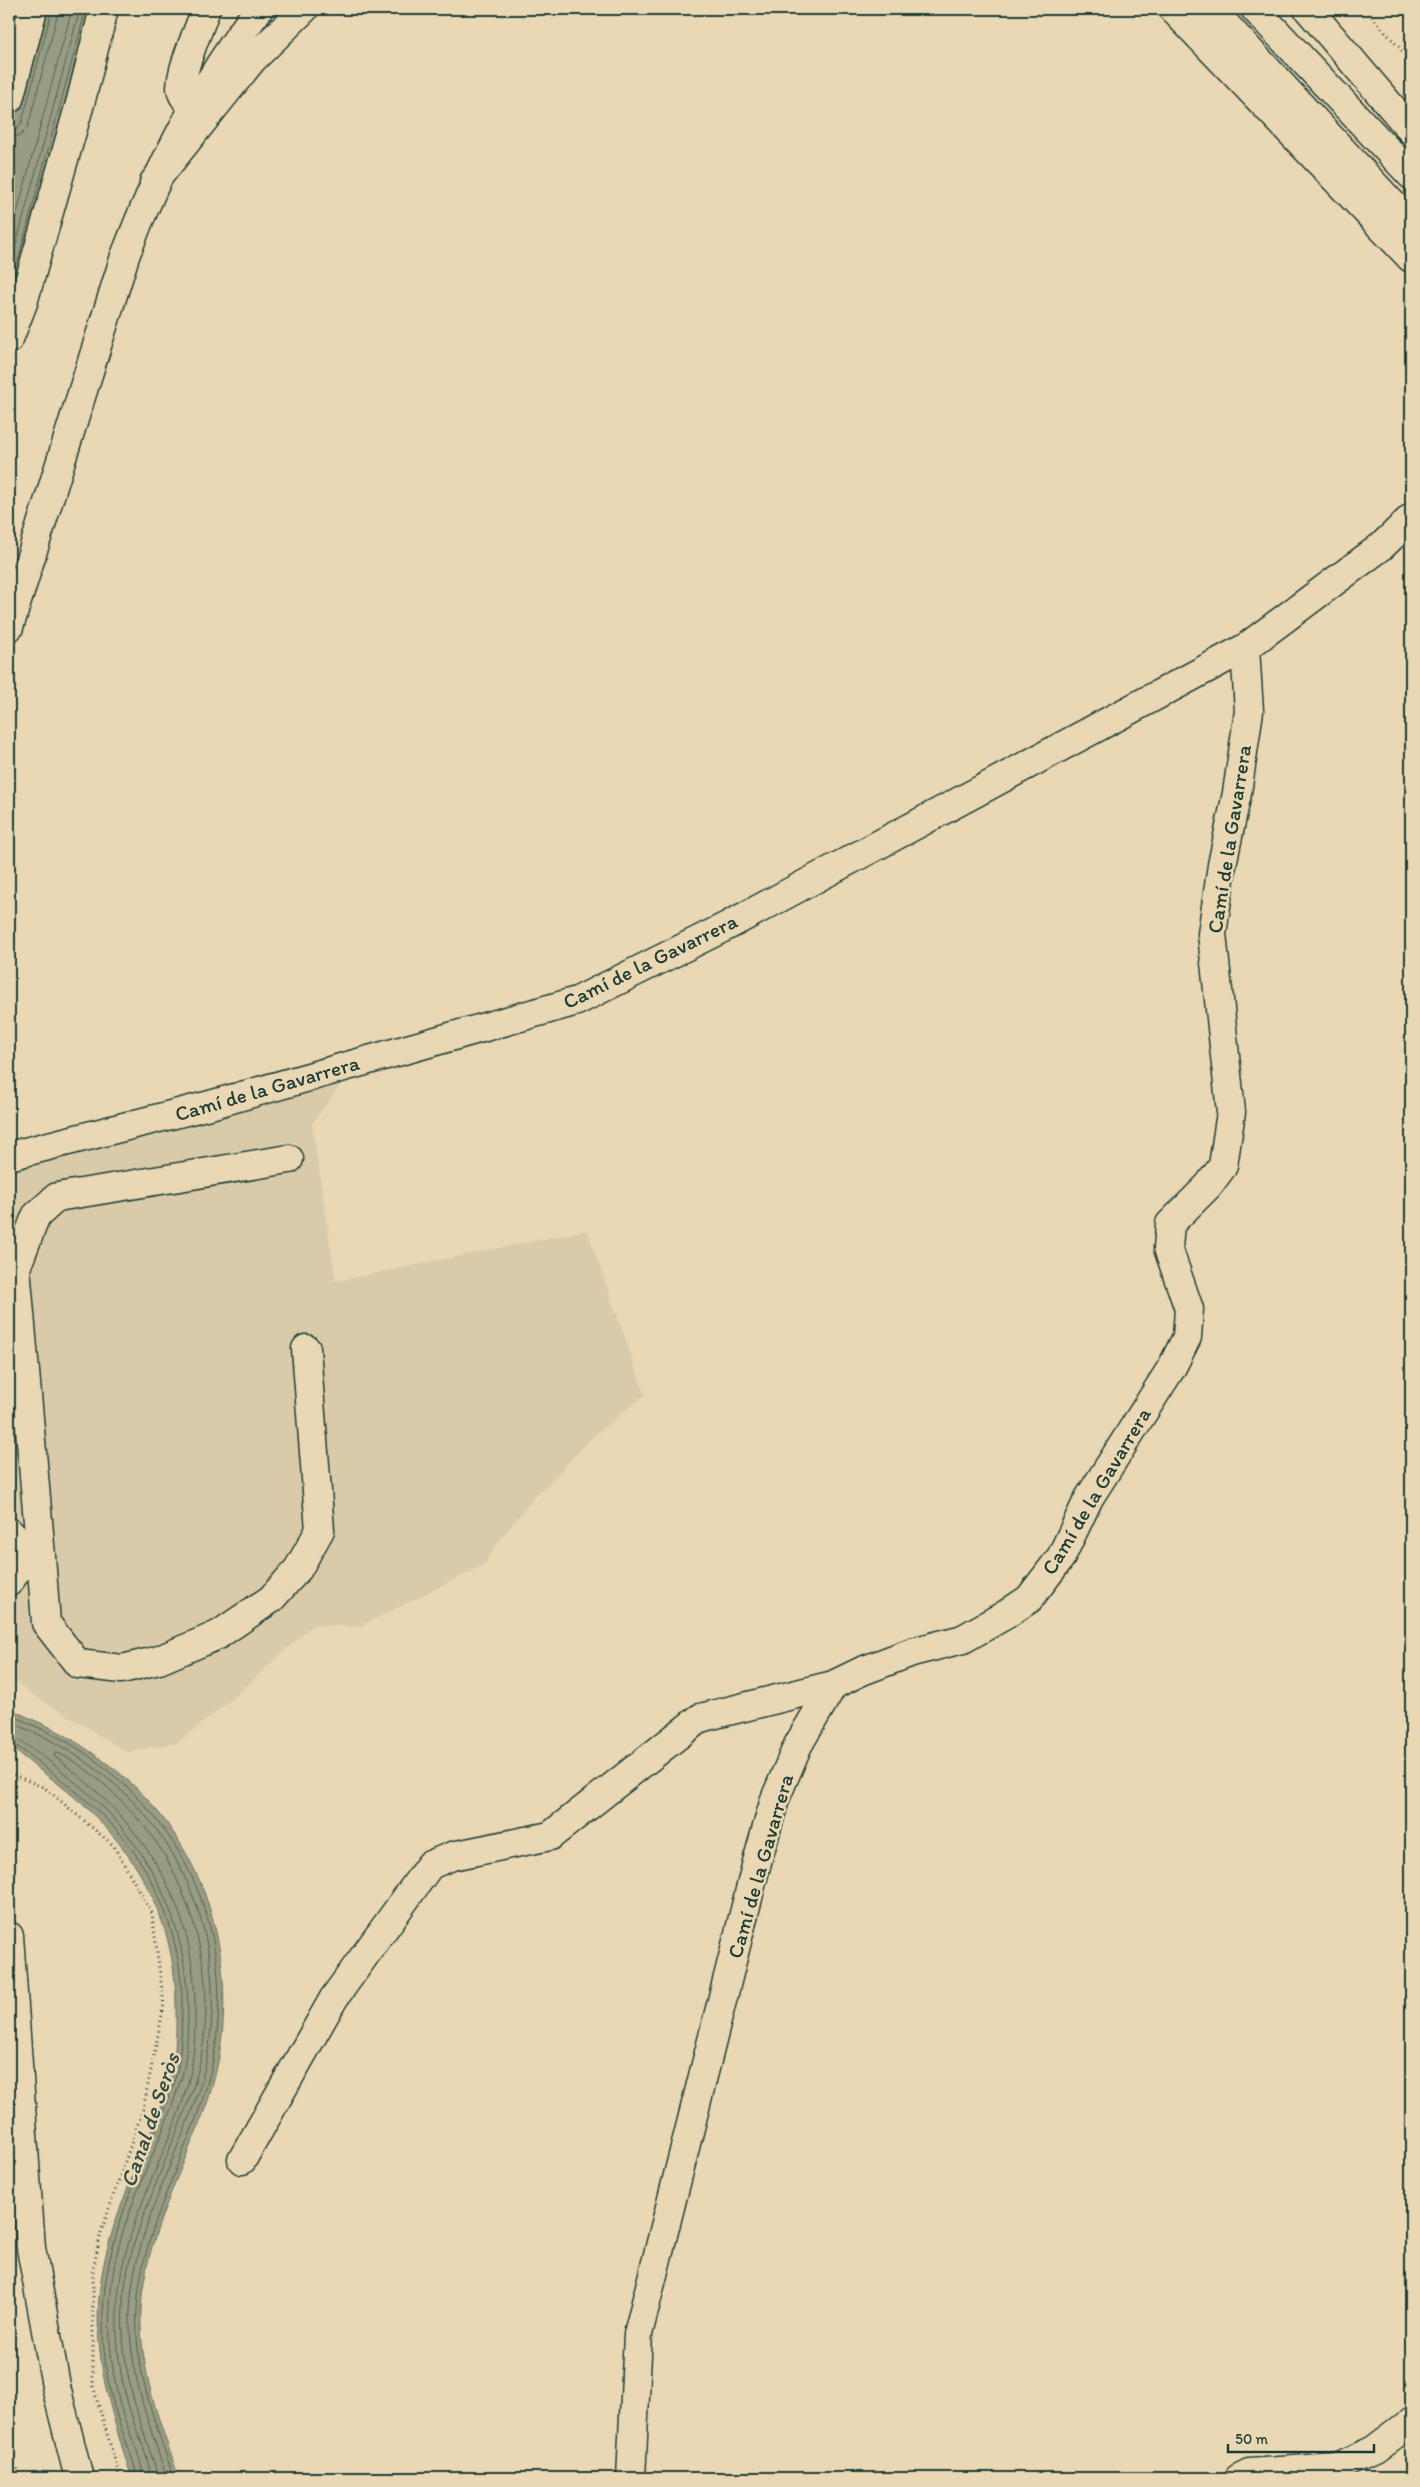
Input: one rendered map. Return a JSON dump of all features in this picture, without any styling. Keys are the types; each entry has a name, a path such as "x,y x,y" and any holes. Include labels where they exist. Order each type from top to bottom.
{"main road":[{"path":"9,99 34,9"},
{"path":"9,339 26,294 78,110 104,9"},
{"path":"194,107 185,99 181,89 183,74 206,9"},
{"path":"9,627 125,256 154,182 194,107 234,42 259,9"},
{"path":"154,182 252,60 304,9"},
{"path":"1173,9 1411,258"},
{"path":"1211,9 1411,224"},
{"path":"1255,9 1411,175"},
{"path":"1308,9 1411,130"},
{"name":"Camí de la Gavarrera","path":"9,1156 210,1105 577,1001 728,925 1245,648 1382,546 1411,518"},
{"name":"Camí de la Gavarrera","path":"631,2478 638,2334 757,1862 775,1799 798,1745 833,1686 862,1671 912,1652 963,1639 1029,1599 1061,1557 1089,1498 1172,1367 1187,1337 1189,1309 1168,1248 1170,1224 1208,1186 1223,1166 1230,1121 1224,1037 1214,974 1212,934 1222,865 1237,793 1250,711 1245,648"},
{"path":"290,1159 57,1197 36,1216 16,1268 22,1549 46,1622 78,1664 122,1669 159,1660 218,1635 271,1599 298,1569 320,1530 306,1349"},
{"path":"9,1582 22,1549"},
{"path":"242,2160 334,1998 430,1865 452,1856 550,1836 700,1718 833,1686"},
{"path":"9,1936 31,2248 56,2391 79,2478"},
{"path":"1239,2478 1249,2473 1336,2467 1374,2450 1411,2422"}],"path":[{"path":"1365,9 1411,61"},
{"path":"9,1773 45,1788 114,1845 152,1913 164,2005 143,2109 101,2232 93,2270 93,2386 120,2478"},
{"path":"9,2456 23,2478"}],"shaded area":[{"path":"349,1073 312,1124 336,1281 587,1230 645,1395 596,1434 533,1499 499,1541 484,1565 359,1627 313,1625 237,1695 177,1743 127,1752 30,1693 9,1676 9,1167"}],"water":[{"path":"41,9 92,9 9,311 9,127"},
{"path":"9,1707 83,1746 112,1767 148,1800 177,1838 199,1880 214,1925 222,1971 223,2018 217,2066 204,2112 174,2184 156,2234 149,2259 141,2310 143,2354 147,2375 158,2416 179,2478 132,2478 105,2384 101,2361 98,2312 100,2287 112,2233 170,2078 175,2046 176,2022 174,1976 168,1941 157,1908 142,1877 123,1848 74,1797 9,1747"}],"water label":[{"name":"Canal de Seròs","path":"150,2120"}]}
